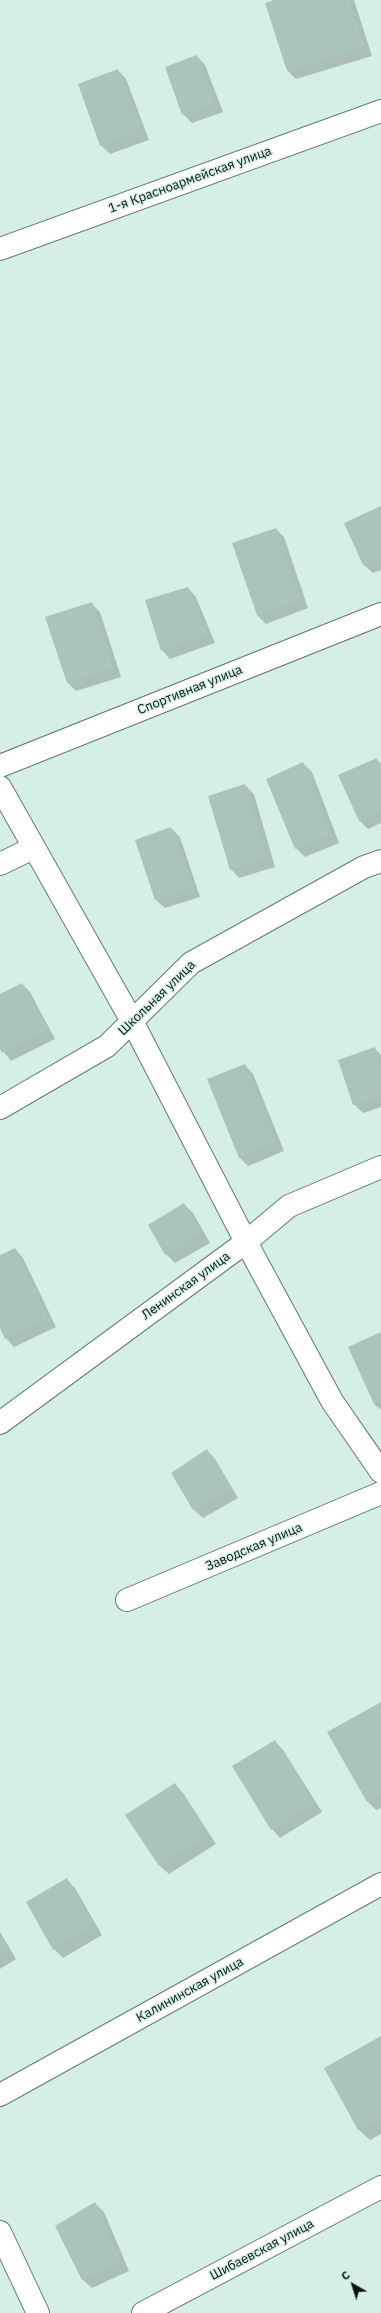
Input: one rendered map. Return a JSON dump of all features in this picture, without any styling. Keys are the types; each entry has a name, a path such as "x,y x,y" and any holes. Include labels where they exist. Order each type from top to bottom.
{"street":[{"name":"1-я Красноармейская улица","path":"0,249 381,111"},
{"name":"Спортивная улица","path":"0,766 381,614"},
{"path":"0,787 33,848 132,1021 246,1242 332,1401 381,1472"},
{"path":"0,864 33,848"},
{"name":"Школьная улица","path":"0,1108 107,1046 191,963 364,867 381,861"},
{"name":"Ленинская улица","path":"0,1423 246,1242 289,1206 381,1167"},
{"name":"Заводская улица","path":"127,1600 381,1494"},
{"name":"Калининская улица","path":"0,2095 381,1884"},
{"name":"Шибаевская улица","path":"143,2313 381,2187"},
{"path":"0,2232 38,2313"}],"building":[{"path":"274,0 349,0 364,47 287,71 265,3"},
{"path":"197,55 215,103 182,115 165,67"},
{"path":"118,69 141,131 100,146 78,84"},
{"path":"381,506 381,558 363,565 344,523"},
{"path":"276,528 300,599 257,615 232,543"},
{"path":"188,587 207,634 161,651 145,600"},
{"path":"92,602 113,668 67,683 45,617"},
{"path":"377,758 381,770 381,811 359,821 338,775"},
{"path":"303,762 331,835 295,849 266,779"},
{"path":"245,784 267,858 230,870 208,796"},
{"path":"171,827 192,888 155,900 135,840"},
{"path":"22,983 48,1030 2,1053 0,1049 0,994"},
{"path":"375,1047 381,1066 381,1096 353,1105 338,1060"},
{"path":"245,1064 276,1142 239,1158 207,1079"},
{"path":"184,1203 202,1234 165,1255 148,1225"},
{"path":"15,1248 48,1318 5,1339 0,1328 0,1255"},
{"path":"381,1332 381,1401 374,1404 348,1347"},
{"path":"207,1449 231,1489 193,1510 171,1473"},
{"path":"381,1702 381,1795 367,1802 327,1732"},
{"path":"275,1740 314,1804 271,1830 232,1766"},
{"path":"175,1783 208,1835 159,1866 125,1815"},
{"path":"67,1878 94,1926 53,1950 26,1902"},
{"path":"0,1936 9,1950 0,1955"},
{"path":"381,2036 381,2118 358,2130 324,2068"},
{"path":"95,2202 121,2262 82,2280 55,2226"}]}
